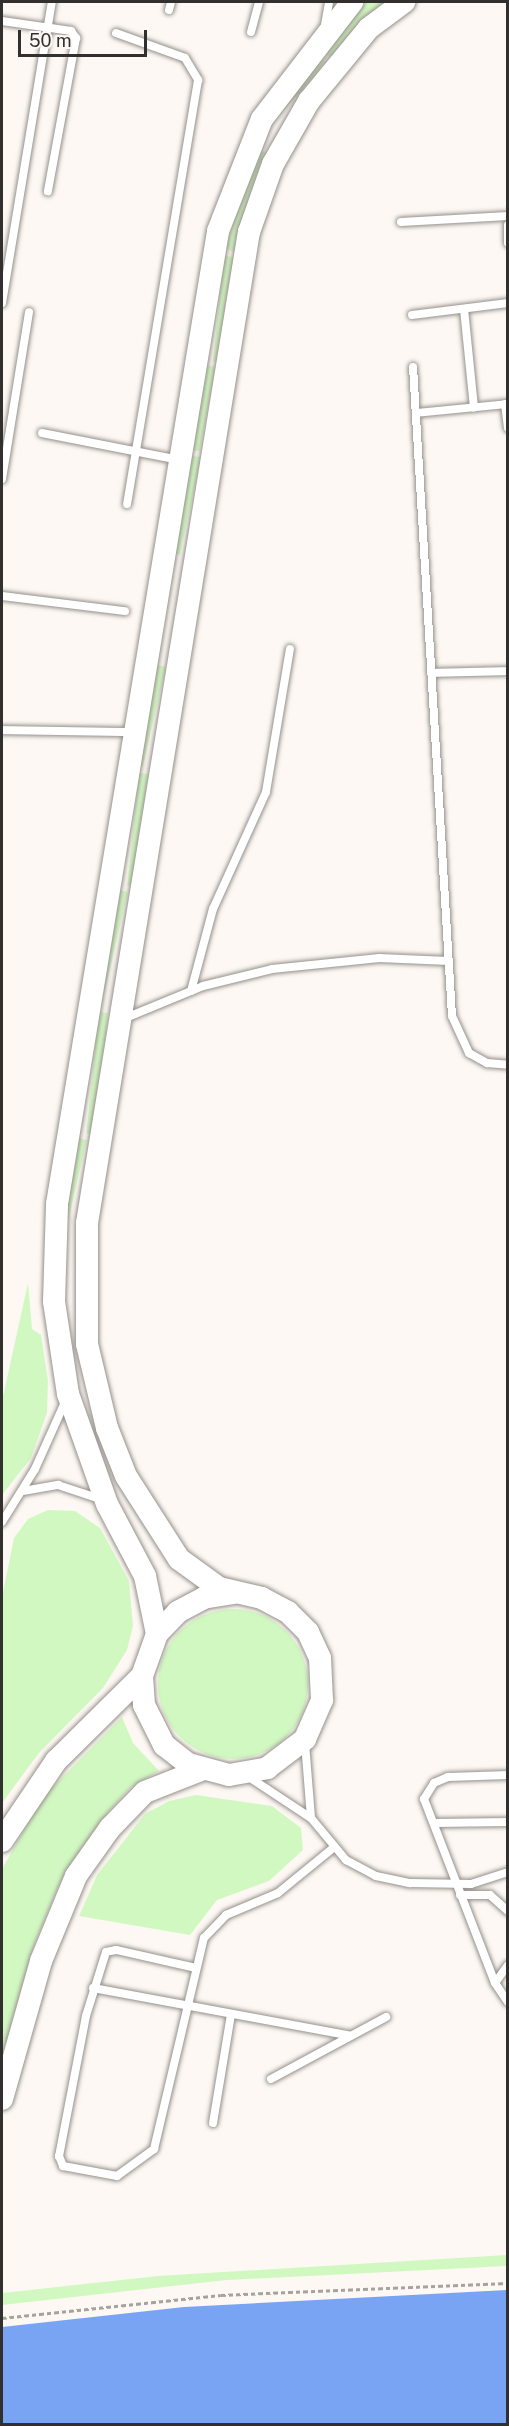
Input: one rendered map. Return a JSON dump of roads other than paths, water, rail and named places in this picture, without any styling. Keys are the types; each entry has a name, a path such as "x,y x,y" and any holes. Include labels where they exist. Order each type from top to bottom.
{"main road":[{"path":"157,1634 145,1576 107,1504 68,1394 57,1332 54,1238 214,247 231,185 262,119 319,41 352,2"},
{"path":"100,1404 87,1344 84,1253 117,1021 249,232 273,164 309,101 369,28 404,2"},
{"path":"54,1238 61,1231 72,1236 72,1324 126,1476 169,1547 198,1575 234,1593 276,1604 298,1621 315,1644 324,1686 318,1714 305,1739 278,1763 243,1774 201,1770 175,1755 155,1733 144,1706 142,1676 157,1634 190,1604 234,1593"},
{"path":"2,1841 56,1761 142,1676"},
{"path":"2,2099 41,1961 76,1876 110,1828 145,1792 201,1770"}],"lane":[{"path":"2,303 52,2"},
{"path":"251,32 259,2"},
{"path":"319,41 329,2"},
{"path":"2,21 71,31 76,38 48,191"},
{"path":"116,33 184,58 198,80 127,504"},
{"path":"401,222 507,216"},
{"path":"507,225 507,243"},
{"path":"412,315 507,303"},
{"path":"464,309 474,407"},
{"path":"2,479 29,312"},
{"path":"413,367 449,962 457,1036 477,1059 507,1065"},
{"path":"416,413 506,404 507,428"},
{"path":"42,433 179,460"},
{"path":"2,596 125,611"},
{"path":"191,991 213,909 266,792 290,649"},
{"path":"431,673 507,671"},
{"path":"2,730 134,732"},
{"path":"117,1021 191,991 307,963 449,962"},
{"path":"2,1522 23,1491 68,1394"},
{"path":"23,1491 76,1488 107,1504"},
{"path":"305,1739 311,1818"},
{"path":"243,1774 311,1818 333,1848 376,1876 456,1885 497,1878 507,1872"},
{"path":"507,1775 455,1776 434,1783 424,1803 436,1823 456,1885 495,1983 507,2002"},
{"path":"436,1823 507,1822"},
{"path":"196,1968 113,1949 104,1956 93,1988 59,2156 69,2169 117,2176 154,2149 204,1938 226,1915 278,1893 333,1848"},
{"path":"495,1898 497,1878"},
{"path":"460,1895 495,1898 507,1911"},
{"path":"495,1983 507,1965"},
{"path":"93,1988 351,2036"},
{"path":"213,2123 231,2014"},
{"path":"270,2079 386,2017"}],"water":[{"path":"507,2290 507,2424 2,2424 2,2327 184,2307"}]}
